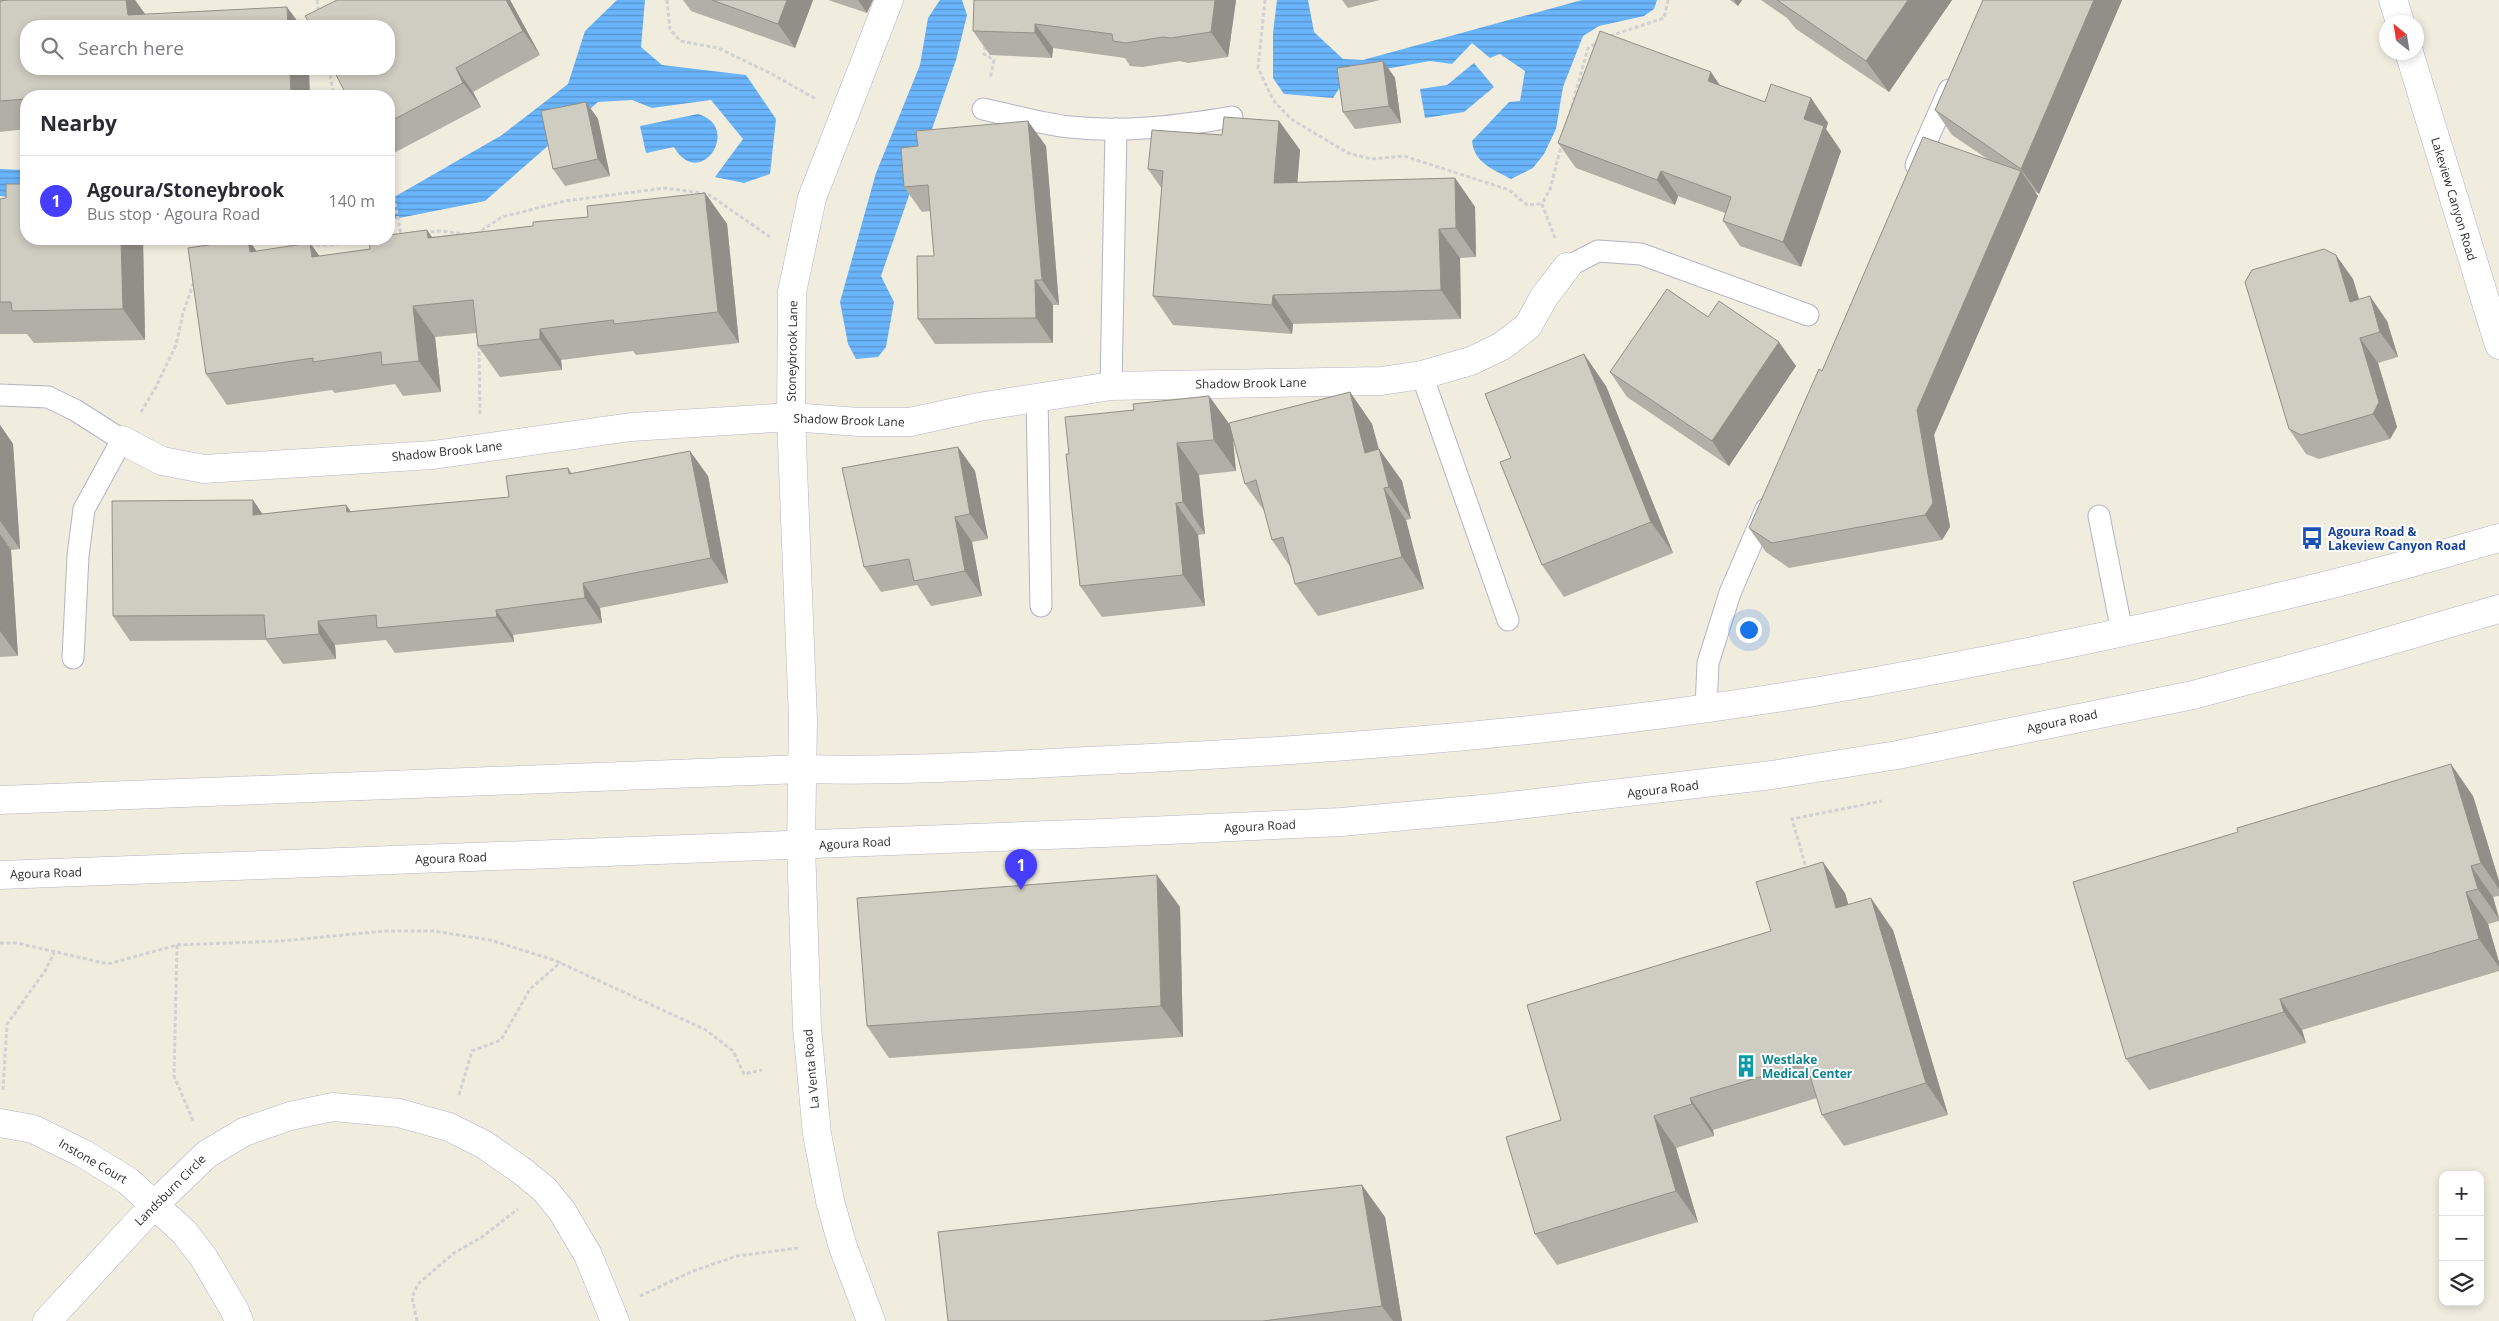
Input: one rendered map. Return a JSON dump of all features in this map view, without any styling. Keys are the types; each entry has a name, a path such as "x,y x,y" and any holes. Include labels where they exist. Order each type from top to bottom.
{"main road":[{"name":"Stoneybrook Lane","path":"802,808 803,769 791,417 792,292 812,198 889,0"},
{"path":"2393,0 2398,15"},
{"name":"Lakeview Canyon Road","path":"2412,60 2499,345"},
{"name":"Shadow Brook Lane","path":"122,440 162,461 204,469 433,455 631,427 791,417 859,422 910,422 979,407 1111,386 1381,381 1422,375 1471,362 1502,346 1528,326 1544,297 1567,267"},
{"path":"0,800 803,769 868,771 1230,755 1479,735 1706,708 1858,684 2122,632 2309,590 2499,538"},
{"name":"Agoura Road","path":"0,875 801,845 1341,822 1513,806 1772,775 1897,755 2193,695 2334,657 2499,609"},
{"name":"La Venta Road","path":"802,808 801,845 806,1027 817,1134 843,1247 871,1321"},
{"name":"Landsburn Circle","path":"47,1321 155,1204 207,1154 244,1132 290,1116 333,1107 399,1113 449,1128 483,1144 544,1189 562,1211 588,1255 613,1316"},
{"name":"Instone Court","path":"0,1124 33,1129 84,1154 128,1181 184,1232 204,1258 239,1321"}],"lane":[{"path":"1908,182 1956,73"},
{"path":"983,109 1070,127 1116,129 1180,126 1232,117"},
{"path":"1111,386 1116,129"},
{"path":"1567,267 1598,251 1641,254 1808,315"},
{"path":"1422,375 1508,620"},
{"path":"0,395 48,397 75,410 122,440 84,509 78,556 73,658"},
{"path":"1037,399 1041,606"},
{"path":"1706,708 1708,663 1730,593 1774,493"},
{"path":"2099,516 2122,632"}],"path":[{"path":"317,0 320,18"},
{"path":"667,0 670,29 680,41 718,48 770,73 844,116"},
{"path":"1265,0 1258,68 1273,100 1291,120 1348,153 1371,159 1404,156 1510,190 1527,204 1542,204"},
{"path":"1607,37 1664,18 1668,0"},
{"path":"983,109 994,60 984,54 985,36"},
{"path":"1569,117 1588,48 1601,41"},
{"path":"330,75 333,90"},
{"path":"1542,204 1550,190 1564,135"},
{"path":"475,236 502,217 565,201 665,188 708,194 746,218 800,259"},
{"path":"395,203 401,235"},
{"path":"1542,204 1567,267"},
{"path":"395,236 416,231 466,234"},
{"path":"303,247 334,245"},
{"path":"122,440 156,387 176,345 183,313 197,275"},
{"path":"479,339 481,386 479,449"},
{"path":"1809,877 1792,819 1882,801"},
{"path":"0,943 17,943 108,964 177,945 281,941 385,931 433,931 490,940 561,962 706,1030 733,1051 744,1074 762,1070"},
{"path":"177,945 174,1076 207,1154"},
{"path":"0,1124 7,1024 45,971 54,953"},
{"path":"449,1128 472,1051 501,1040 530,989 561,962"},
{"path":"417,1321 412,1296 418,1284 454,1253 482,1237 544,1189"},
{"path":"613,1316 693,1271 736,1256 798,1248"}],"water":[{"path":"617,0 645,0 641,47 662,65 746,75 776,119 770,174 744,183 715,177 743,139 711,100 652,108 632,100 598,102 485,201 395,219 395,196 502,135 568,84 585,31"},
{"path":"940,0 962,0 967,15 956,60 881,276 894,302 886,347 878,357 856,359 848,344 840,302 876,173 920,65 928,18"},
{"path":"1277,0 1308,0 1314,32 1343,59 1363,60 1582,0 1657,0 1654,9 1644,16 1599,26 1583,36 1563,87 1556,129 1544,154 1533,168 1511,179 1480,160 1476,155 1472,141 1509,102 1520,101 1525,71 1500,54 1490,58 1472,43 1452,64 1430,61 1347,76 1333,98 1284,94 1273,78 1273,33"},
{"path":"1474,63 1494,87 1464,112 1425,118 1420,89 1447,85"},
{"path":"698,114 711,121 717,131 717,142 713,152 705,160 695,163 684,159 674,147 646,153 640,126"},
{"path":"0,169 20,170 20,198 0,196"},
{"path":"215,245 233,245 219,247"}],"building":[{"path":"126,0 128,15 287,7 288,20 20,20 20,75 290,75 291,90 20,90 20,99 0,101 0,1"},
{"path":"337,0 506,0 523,31 456,68 463,83 395,119 395,90 344,90 336,75 395,75 395,20 307,20 305,16"},
{"path":"712,0 787,0 778,24"},
{"path":"974,0 1215,0 1211,32 1126,43 1113,41 1112,34 1035,24 1035,33 973,31"},
{"path":"1777,0 1908,0 1866,61"},
{"path":"1983,0 2094,0 2021,169 1935,110"},
{"path":"1600,31 1711,72 1708,81 1765,102 1771,84 1811,98 1804,119 1824,126 1783,242 1723,221 1731,197 1661,171 1657,180 1558,143"},
{"path":"1383,61 1389,106 1343,112 1337,68"},
{"path":"586,102 598,159 553,169 541,111"},
{"path":"1224,117 1279,121 1274,183 1455,178 1456,228 1439,229 1441,290 1273,295 1272,305 1153,296 1163,171 1148,169 1152,130 1222,135"},
{"path":"1028,121 1042,280 1035,280 1036,318 918,319 917,256 934,256 928,185 904,187 901,148 918,146 916,131"},
{"path":"1923,137 2021,171 1917,410 1933,503 1925,515 1772,543 1749,528 1819,369 1822,371"},
{"path":"6,184 20,184 20,245 121,245 123,309 12,311 11,302 0,302 0,199 6,198"},
{"path":"705,193 718,312 614,324 613,320 540,329 540,339 478,346 473,300 413,306 419,361 382,365 381,352 313,362 313,358 206,374 188,248 208,245 249,245 250,252 297,245 310,245 312,257 370,249 370,245 395,245 395,234 427,230 428,238 533,226 533,222 588,217 587,206"},
{"path":"2324,249 2336,255 2350,302 2370,296 2380,332 2360,338 2379,402 2373,414 2301,435 2289,429 2245,282 2252,270"},
{"path":"1667,289 1708,317 1719,301 1779,342 1712,441 1610,372"},
{"path":"1584,354 1651,522 1542,565 1500,462 1511,458 1485,394"},
{"path":"1350,392 1365,453 1379,449 1389,487 1384,488 1402,557 1295,584 1283,537 1272,540 1256,480 1245,484 1229,423"},
{"path":"1209,396 1214,440 1177,443 1183,502 1176,503 1183,575 1080,586 1066,454 1069,454 1065,417 1134,410 1133,404"},
{"path":"958,447 970,514 955,517 965,571 914,581 909,559 864,567 842,468"},
{"path":"690,451 711,558 583,583 585,598 496,610 497,617 377,628 376,615 318,621 319,634 266,639 264,615 113,616 112,501 253,500 253,515 346,505 347,512 509,497 506,476 568,468 569,474"},
{"path":"2451,764 2481,863 2471,866 2478,889 2466,892 2479,939 2280,999 2284,1012 2126,1059 2073,882 2238,832 2237,828"},
{"name":"Westlake Medical Center","path":"1823,862 1836,908 1871,898 1926,1083 1822,1115 1806,1063 1690,1098 1692,1104 1654,1116 1676,1191 1535,1234 1506,1137 1561,1120 1527,1005 1771,931 1756,882"},
{"path":"1157,875 1161,1006 867,1026 857,898"},
{"path":"1362,1185 1382,1306 1263,1321 948,1321 938,1232"}],"place":[{"name":"Agoura Road & Lakeview Canyon Road","path":"2312,538"},
{"name":"Agoura/Stoneybrook","path":"1021,890"},
{"name":"Westlake Medical Center","path":"1746,1066"}]}
